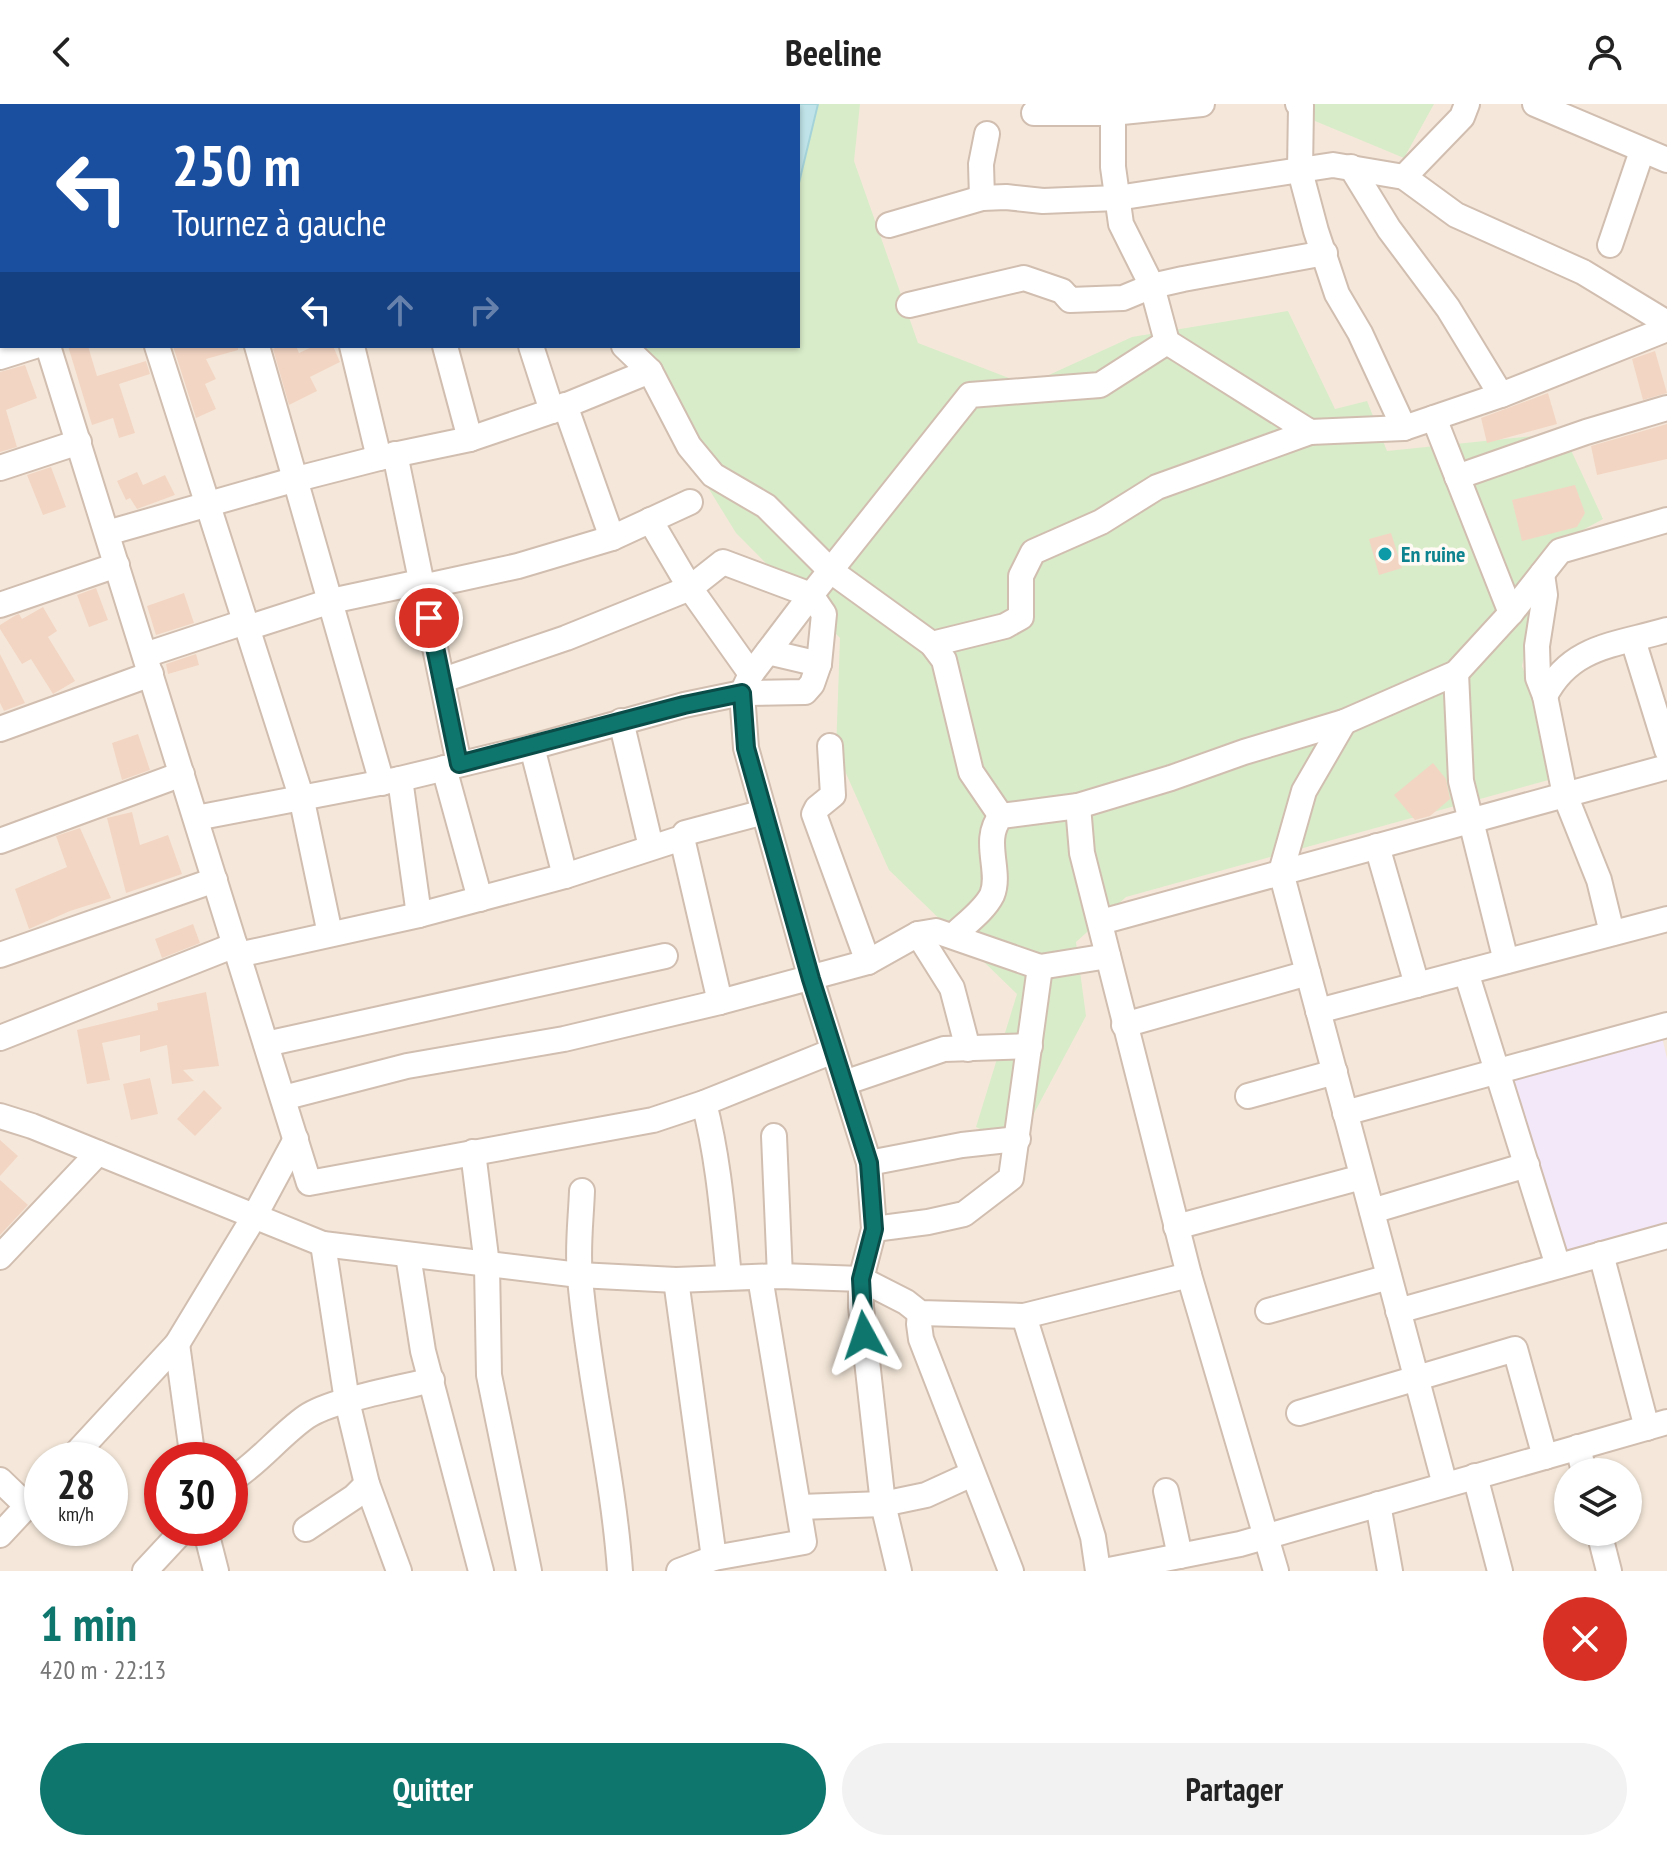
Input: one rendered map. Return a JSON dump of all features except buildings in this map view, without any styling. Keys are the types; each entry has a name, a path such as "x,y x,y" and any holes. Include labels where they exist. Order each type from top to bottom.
{"street":[{"path":"1034,113 1202,104"},
{"path":"1298,104 1301,106 1300,171 1316,231 1337,294 1360,333 1404,428"},
{"path":"1404,177 1462,117 1467,104"},
{"path":"1535,104 1667,160"},
{"path":"1112,109 1113,167 1121,224 1152,286 1167,342 1310,432"},
{"path":"982,198 981,164 987,134"},
{"path":"1610,245 1642,151"},
{"path":"889,225 982,198 1056,201 1117,198 1333,165 1351,167 1404,177 1456,215 1583,272 1667,326"},
{"path":"1351,167 1389,229 1448,308 1501,395"},
{"path":"909,305 1024,278 1062,291 1070,300 1123,298 1152,286 1325,253"},
{"path":"932,644 1005,626 1021,617 1021,576 1033,552 1101,522 1157,487 1310,432 1404,428 1501,395 1667,326"},
{"path":"746,683 811,595 970,395 1100,385 1167,342"},
{"path":"0,357 29,348"},
{"path":"49,348 309,1183 653,1120 833,1051"},
{"path":"158,348 301,796 330,934"},
{"path":"258,348 293,480 391,781 419,915"},
{"path":"353,348 387,456 443,680 452,766 480,899"},
{"path":"446,348 470,439"},
{"path":"532,348 612,538"},
{"path":"626,348 650,371 689,446 713,475 766,506 831,571 932,644 944,660 971,772 1001,816"},
{"path":"107,533 293,480 470,439 650,371"},
{"path":"1457,477 1586,432 1667,408"},
{"path":"1434,418 1511,613"},
{"path":"0,468 79,442"},
{"path":"0,729 246,625 331,601 518,566 612,538 690,502"},
{"path":"650,520 746,683 746,748 811,979 869,1163 874,1229 861,1279 861,1307 883,1504 899,1571"},
{"path":"953,936 992,894 992,827 1001,816 1078,806 1171,778 1344,722 1456,673 1511,613 1560,551 1667,520"},
{"path":"196,818 391,781 532,747 746,683 805,692 812,684 819,664 824,614 811,595 723,562 690,588 566,638 443,680"},
{"path":"0,605 117,565"},
{"path":"1542,574 1545,595 1536,660 1538,678 1545,696 1565,795 1599,880 1612,933"},
{"path":"1545,696 1569,662 1583,654 1667,630"},
{"path":"1633,640 1667,750"},
{"path":"768,652 819,664"},
{"path":"1456,673 1461,781 1506,961"},
{"path":"621,721 651,847"},
{"path":"1344,722 1304,791 1281,872 1445,1485"},
{"path":"830,746 833,795 814,814 868,962"},
{"path":"532,747 565,876"},
{"path":"1101,922 1667,767"},
{"path":"0,841 182,774"},
{"path":"1078,806 1082,853 1176,1227 1276,1571"},
{"path":"0,1038 237,950 419,915 565,876 682,838 685,833 764,812"},
{"path":"682,838 720,1002"},
{"path":"1377,846 1417,985"},
{"path":"0,955 215,880"},
{"path":"1318,1011 1667,919"},
{"path":"283,1098 407,1066 564,1039 811,979 868,962 918,934 936,931 1040,967 1108,956"},
{"path":"918,934 952,988 968,1049"},
{"path":"266,1044 665,956"},
{"path":"874,1229 964,1214 1011,1178 1040,967"},
{"path":"1466,972 1558,1266"},
{"path":"1124,1025 1308,973"},
{"path":"1345,1113 1667,1025"},
{"path":"844,1083 944,1049 1030,1046"},
{"path":"1248,1096 1335,1072"},
{"path":"704,1103 722,1202 729,1277"},
{"path":"0,1116 32,1126 323,1244 579,1275 676,1280 729,1277 861,1279 884,1289 920,1313 1024,1316 1189,1275"},
{"path":"679,1571 714,1558 804,1542 774,1375 770,1277 774,1136"},
{"path":"87,1442 177,1344 254,1217 296,1139"},
{"path":"869,1163 962,1145 1018,1139"},
{"path":"473,1152 487,1265 489,1375 529,1571"},
{"path":"0,1257 98,1153"},
{"path":"1372,1211 1527,1165"},
{"path":"1176,1227 1362,1177"},
{"path":"582,1191 579,1275 616,1520 620,1571"},
{"path":"1398,1311 1667,1236"},
{"path":"323,1244 347,1401 367,1484 399,1571"},
{"path":"1104,1571 1136,1569 1240,1544 1657,1425 1601,1254"},
{"path":"408,1255 423,1351 481,1571"},
{"path":"1268,1311 1389,1277"},
{"path":"676,1280 714,1558"},
{"path":"920,1313 921,1339 1011,1571"},
{"path":"1024,1316 1093,1537 1098,1571"},
{"path":"177,1344 191,1442"},
{"path":"1299,1413 1515,1349 1545,1457"},
{"path":"248,1470 308,1415 347,1401 432,1380"},
{"path":"1578,1447 1581,1458"},
{"path":"800,1507 883,1504 926,1495 972,1474"},
{"path":"1475,1476 1500,1571"},
{"path":"0,1480 24,1492"},
{"path":"306,1529 354,1497 367,1484"},
{"path":"1166,1491 1180,1556"},
{"path":"1378,1504 1390,1571"},
{"path":"0,1535 24,1510"},
{"path":"145,1571 168,1546"},
{"path":"210,1546 216,1571"},
{"path":"1603,1546 1609,1571"}],"shaded area":[{"path":"800,104 1667,104 1667,1571 0,1571 0,348 800,348"},
{"path":"1662,1037 1667,1059 1667,1222 1560,1253 1508,1078"}],"green space":[{"path":"800,104 860,104 854,161 918,343 1027,385 1132,337 1288,311 1335,409 1367,401 1387,451 1563,433 1603,519 1546,550 1522,666 1563,776 1126,897 1076,942 1086,1016 1016,1147 976,1127 1017,994 889,870 836,751 840,638 736,533 622,348 800,348"},
{"path":"1306,104 1434,104 1404,158 1315,121"}],"water":[{"path":"800,104 818,104 800,179"}],"place":[{"name":"En ruine","path":"1385,554"}],"route":[{"path":"429,618 459,764 684,705 742,693 746,748 811,979 869,1163 874,1229 861,1279 864,1335"}]}
